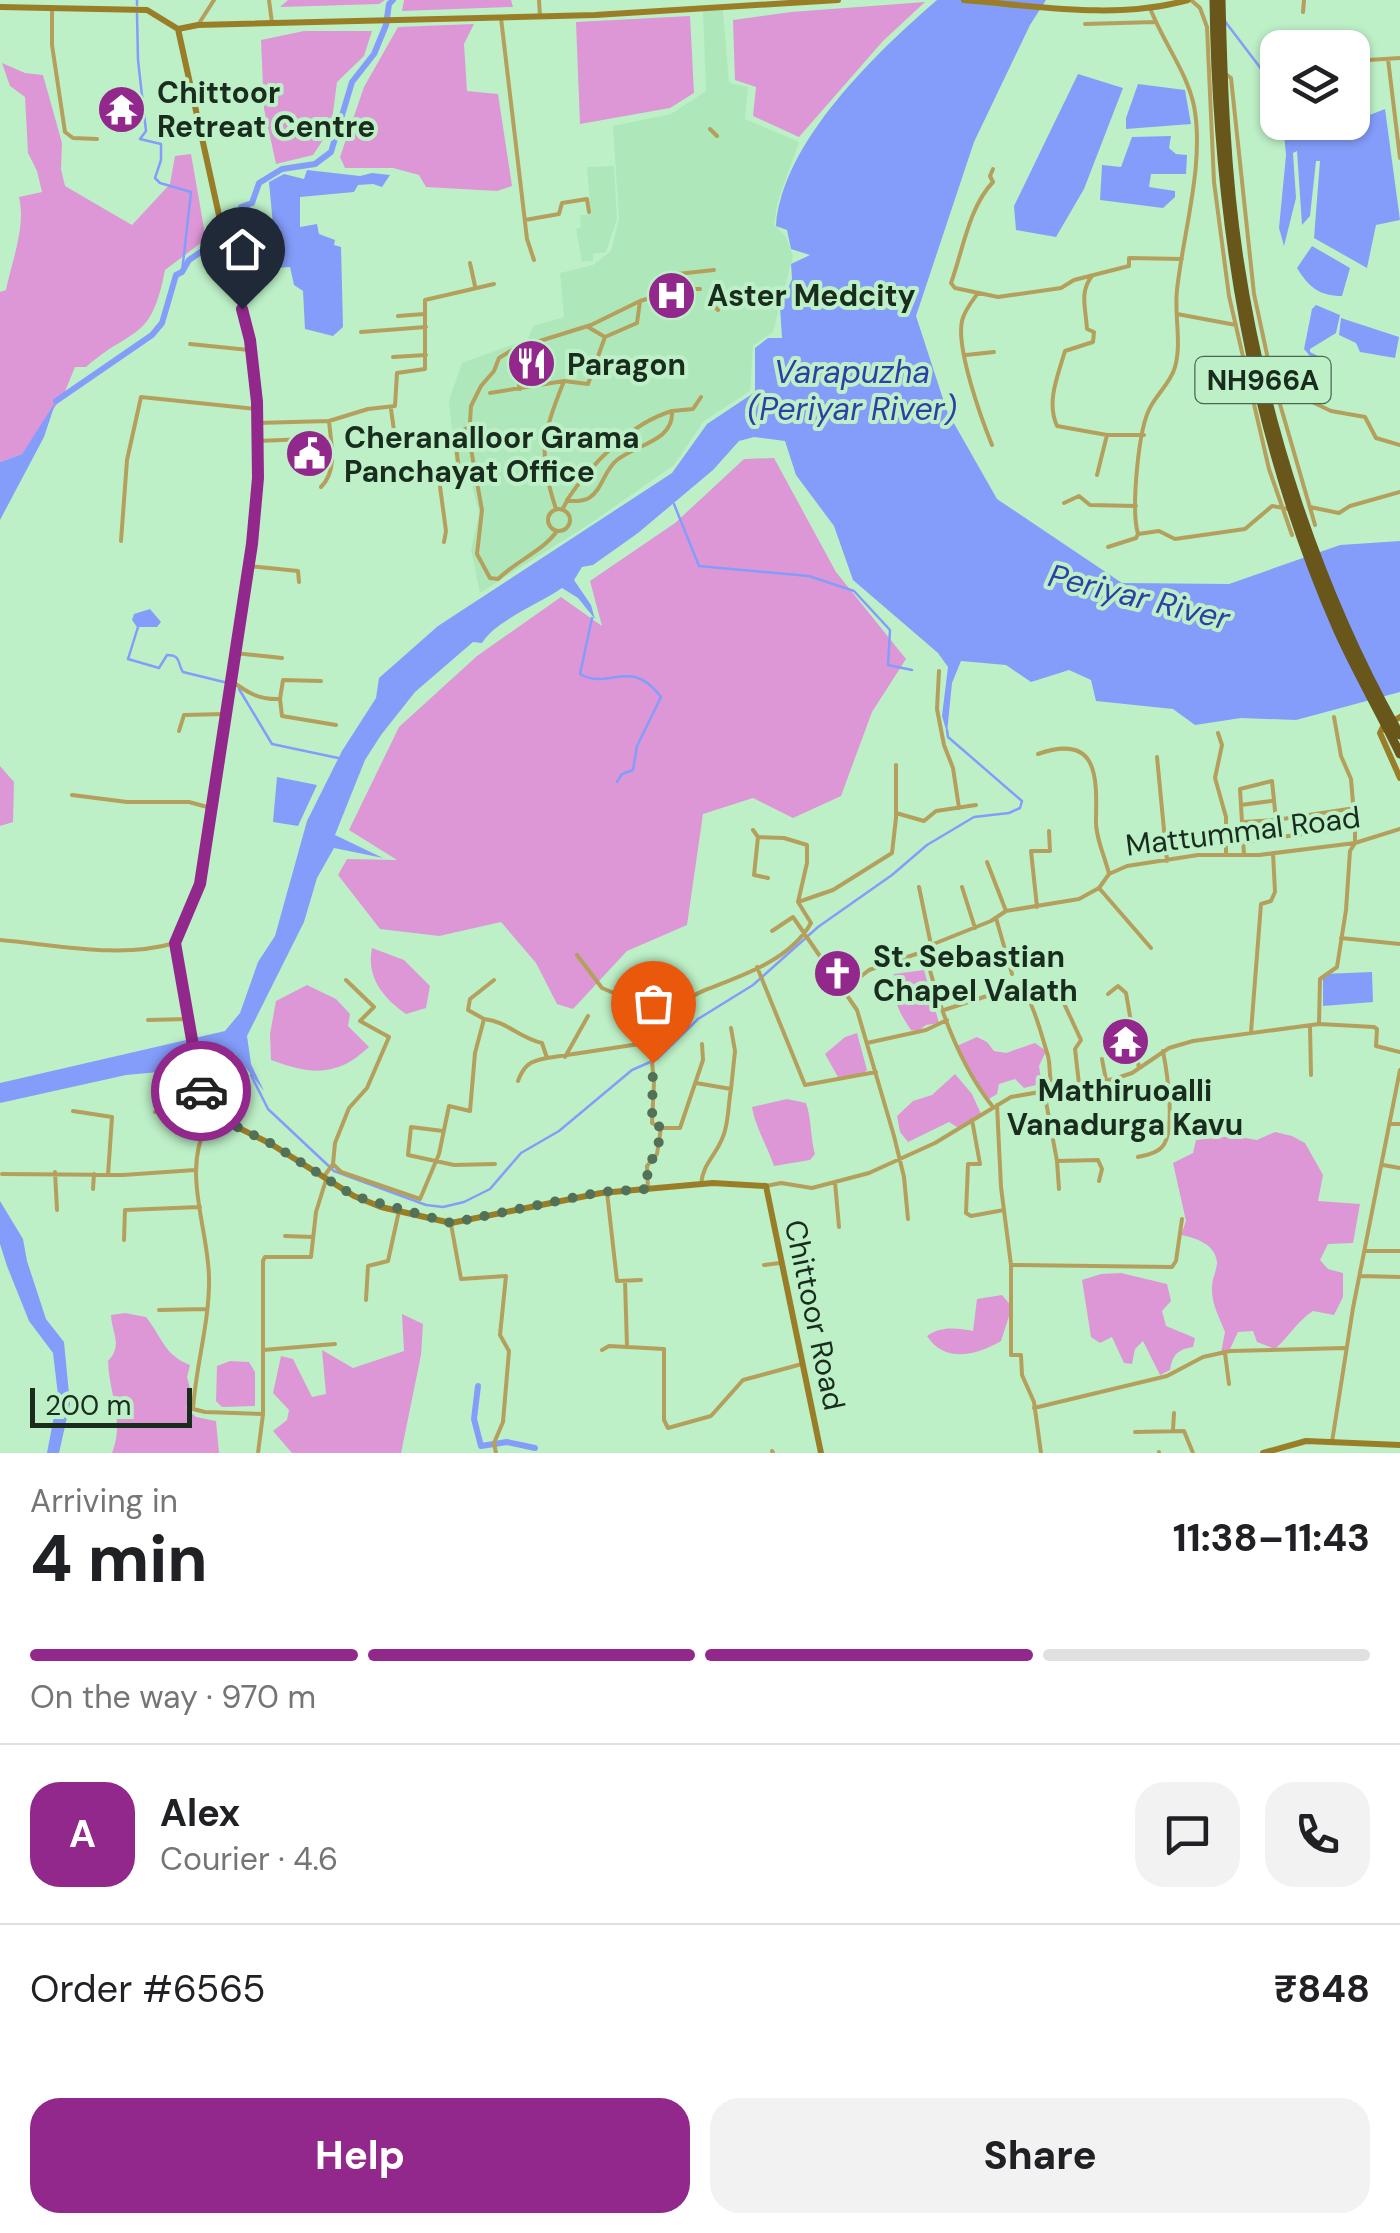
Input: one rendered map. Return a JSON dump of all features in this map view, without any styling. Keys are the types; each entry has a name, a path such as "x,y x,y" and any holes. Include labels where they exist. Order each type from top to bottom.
{"highway":[{"name":"NH966A","path":"1218,0 1216,97 1254,389 1338,630 1397,734 1400,754"},
{"name":"NH966A","path":"1230,215 1246,302 1275,397 1308,542"}],"main road":[{"path":"178,29 355,19 540,17 838,0"},
{"path":"964,0 1072,8 1150,8 1190,0"},
{"path":"0,7 148,6 178,29 251,350 258,423 258,478 250,566 200,884 175,943 206,1105 238,1128 328,1171 354,1196 451,1223 607,1192 702,1184 766,1186"},
{"path":"1400,718 1380,732 1400,778"},
{"name":"Chittoor Road","path":"766,1186 821,1453"},
{"path":"1263,1453 1306,1441 1379,1449 1400,1445"}],"street":[{"path":"198,25 214,0"},
{"path":"269,0 272,24"},
{"path":"539,0 540,17"},
{"path":"1190,0 1206,19 1214,182 1236,325 1270,469 1287,509 1292,535"},
{"path":"1303,12 1304,0"},
{"path":"52,8 52,45 65,132 73,138 97,139"},
{"path":"1108,547 1138,534 1136,469 1150,406 1174,368 1176,292 1190,214 1195,112 1190,88 1150,8"},
{"path":"500,18 525,220 534,260"},
{"path":"1085,24 1155,22"},
{"path":"1370,60 1400,58"},
{"path":"1388,59 1400,158"},
{"path":"1208,69 1231,78 1252,279 1275,397 1316,525"},
{"path":"710,129 717,136"},
{"path":"993,169 990,176 994,182 984,192 960,250 951,282 955,288 998,297 1061,288 1120,270 1129,266 1129,258 1182,260"},
{"path":"525,220 559,214 562,203 587,199 588,212"},
{"path":"470,263 475,286"},
{"path":"659,276 714,270"},
{"path":"1092,276 1084,286 1087,329 1094,332 1092,342 1064,351 1056,378 1053,417 1057,426 1107,435 1144,435"},
{"path":"258,423 329,421 368,409 395,406 398,373 425,369 427,297 494,284"},
{"path":"564,381 545,434 544,471 559,510 568,514 570,522 549,543 512,565 498,579 490,578 478,554 482,510 469,428 471,406 499,358 587,326 640,301 680,289 700,288"},
{"path":"978,293 962,318 978,408 992,445"},
{"path":"490,393 564,381 588,384 606,337 636,323 640,301"},
{"path":"398,316 426,314"},
{"path":"1177,314 1236,325"},
{"path":"587,326 606,337"},
{"path":"361,332 426,327"},
{"path":"190,344 251,350"},
{"path":"511,351 520,389"},
{"path":"966,355 994,352"},
{"path":"392,357 426,355"},
{"path":"121,542 127,460 140,396 257,408"},
{"path":"557,532 548,523 549,514 559,510 598,462 656,416 692,409 701,397"},
{"path":"1275,397 1306,399 1331,411 1365,418 1376,438 1400,445"},
{"path":"391,407 395,438 420,436 420,446"},
{"path":"566,500 585,501 596,493 608,467 666,433 673,421 672,411"},
{"path":"320,486 329,478 332,459 329,421"},
{"path":"444,542 439,479 458,463 455,435 469,428"},
{"path":"1097,475 1107,435"},
{"path":"258,441 306,440"},
{"path":"1310,507 1339,513 1350,506 1400,492"},
{"path":"1064,503 1080,496 1090,505 1136,506"},
{"path":"1138,534 1159,531 1175,539 1245,528 1272,506 1287,509"},
{"path":"250,566 298,571 299,582"},
{"path":"234,653 282,658"},
{"path":"938,671 937,709 959,808"},
{"path":"321,681 283,680 282,716 336,725"},
{"path":"230,684 252,696 280,699"},
{"path":"180,731 184,714 226,714"},
{"path":"1320,1024 1320,978 1337,966 1356,827 1351,779 1341,756 1334,717"},
{"path":"1218,733 1222,745 1215,778 1226,817 1226,856"},
{"path":"1038,754 1053,748 1074,748 1090,760 1098,784 1095,824 1109,874"},
{"path":"1157,758 1167,861"},
{"path":"798,902 833,890 892,853 896,765"},
{"path":"1244,856 1240,789 1272,781 1276,820"},
{"path":"72,795 127,802 189,802 211,808"},
{"path":"1242,805 1274,801"},
{"path":"896,814 924,821 936,811 976,805"},
{"path":"1243,822 1354,808"},
{"path":"1244,842 1356,827"},
{"name":"Mattummal Road","path":"926,951 931,945 1006,911 1076,900 1098,888 1109,874 1128,866 1198,854 1244,856 1354,843 1400,829"},
{"path":"753,830 758,837 754,875 768,878"},
{"path":"1037,907 1032,851 1050,851 1049,832"},
{"path":"518,1081 523,1068 532,1061 650,1041 659,1036 662,1025 674,1017 684,1002 769,963 804,933 811,923 798,902 807,845 784,838 758,837"},
{"path":"1250,1032 1261,904 1272,902 1275,892 1273,853"},
{"path":"987,862 1006,911"},
{"path":"962,886 975,928"},
{"path":"919,887 931,945"},
{"path":"1098,888 1151,948"},
{"path":"772,931 793,916 858,1010 900,1159 908,1219"},
{"path":"996,918 1012,974"},
{"path":"1341,938 1400,944"},
{"path":"0,940 113,950 175,943"},
{"path":"845,989 869,970 926,951 947,1020 977,1087 995,1106 1010,1265 1011,1355 1021,1355 1022,1375 1034,1408 1041,1453"},
{"path":"577,955 602,988 644,1006 648,1018 662,1025"},
{"path":"757,968 805,1085 876,1072"},
{"path":"1028,996 1062,978"},
{"path":"258,1453 263,1261 265,1257 312,1258 318,1202 334,1143 348,1108 367,1088 389,1037 360,1022 374,1007 346,980"},
{"path":"494,980 470,999 468,1010 507,1026 525,1040 542,1044 548,1058"},
{"path":"1054,982 1080,1040 1075,1049 1079,1084"},
{"path":"944,1010 1021,986 1050,1060 1053,1089"},
{"path":"1108,994 1118,986 1126,993 1139,1068"},
{"path":"565,1057 588,1016"},
{"path":"148,1020 188,1019"},
{"path":"328,1171 342,1172 420,1199 436,1160 449,1106 470,1111 475,1053 484,1019"},
{"path":"867,1043 926,1030 947,1020"},
{"path":"766,1186 781,1183 812,1188 869,1173 935,1143 1011,1097 1106,1080 1193,1041 1320,1024 1374,1027 1378,1029 1376,1046 1400,1052"},
{"path":"1310,1026 1310,1076"},
{"path":"702,1184 709,1157 724,1137 735,1051 731,1028"},
{"path":"650,1041 652,1123 662,1128 680,1128 703,1060 702,1044"},
{"path":"1138,1158 1158,1152 1165,1144 1169,1125 1164,1051"},
{"path":"1102,1059 1106,1080"},
{"path":"1332,1442 1400,1070"},
{"path":"696,1083 731,1089"},
{"path":"1044,1090 1059,1189"},
{"path":"177,1133 179,1112 186,1100 208,1123 238,1128"},
{"path":"73,1111 112,1117 108,1175"},
{"path":"155,1112 179,1112"},
{"path":"972,1120 980,1164 968,1164 966,1213 971,1216 1004,1210"},
{"path":"208,1123 196,1154 195,1170 209,1278 203,1354 192,1408 262,1414"},
{"path":"1389,1124 1400,1124"},
{"path":"444,1131 414,1126 410,1130 408,1155 454,1165 495,1164"},
{"path":"648,1189 647,1166 656,1154 662,1128"},
{"path":"1057,1161 1098,1160 1102,1168 1098,1180"},
{"path":"1383,1165 1400,1168"},
{"path":"2,1174 108,1175 195,1170"},
{"path":"54,1172 57,1210"},
{"path":"93,1189 94,1174"},
{"path":"835,1182 839,1228"},
{"path":"607,1192 617,1281 641,1280"},
{"path":"124,1240 124,1210 200,1206"},
{"path":"366,1300 368,1266 388,1261 400,1211"},
{"path":"1010,1265 1172,1267 1182,1219"},
{"path":"451,1223 461,1279 506,1276 500,1335 508,1344 509,1358 503,1422 494,1443 496,1453"},
{"path":"286,1236 312,1237"},
{"path":"1366,1251 1400,1251"},
{"path":"764,1265 782,1263"},
{"path":"1361,1276 1400,1278"},
{"path":"625,1280 628,1347"},
{"path":"159,1310 206,1309"},
{"path":"263,1350 335,1344"},
{"path":"602,1350 609,1346 664,1350 664,1420 668,1428 711,1416 743,1380 802,1364"},
{"path":"1034,1408 1167,1376 1203,1358 1225,1353 1347,1348"},
{"path":"1225,1353 1229,1384"},
{"path":"1173,1430 1174,1413"},
{"path":"1135,1432 1173,1430 1188,1435 1193,1453"}],"shaded area":[{"path":"288,0 385,0 379,4 280,7"},
{"path":"404,0 511,0 513,7 402,11"},
{"path":"925,2 883,41 799,137 753,116 756,87 735,80 733,20"},
{"name":"Aster Medcity","path":"723,10 729,83 748,87 745,119 799,142 774,224 786,237 793,256 773,332 753,346 750,391 704,421 674,465 480,593 471,550 479,514 469,472 456,472 449,400 462,363 528,339 533,326 564,317 560,273 593,265 611,251 619,219 613,126 671,114 706,91 703,11"},
{"path":"690,16 694,93 670,108 580,124 576,22"},
{"path":"474,24 464,44 467,91 498,94 512,186 497,191 426,187 419,175 393,168 345,168 340,157 364,87 398,27"},
{"path":"304,31 372,31 364,56 337,82 331,128 313,155 276,164 264,109 261,40"},
{"path":"2,63 25,73 43,75 62,143 65,186 132,225 170,184 175,156 191,154 205,234 202,242 165,270 160,293 146,322 86,367 75,367 64,394 22,454 0,462 0,292 6,290 17,243 19,197 42,192 28,153 25,97 10,86"},
{"path":"614,166 617,219 606,252 593,254 593,261 582,262 576,229 581,227 580,215 591,214 587,167"},
{"path":"774,458 836,572 906,659 872,712 841,796 793,818 753,798 703,814 687,925 627,951 573,1009 557,1004 536,963 501,922 439,936 380,929 338,875 347,859 397,860 349,830 399,727 477,656 561,597 602,626 590,581 675,523 744,459"},
{"path":"0,766 14,782 13,822 0,826"},
{"path":"372,948 404,960 430,986 426,1008 406,1014 390,1001 374,977"},
{"path":"924,970 939,1023 911,1030 896,1004 894,974"},
{"path":"307,985 336,999 350,1014 348,1026 369,1047 346,1064 312,1070 271,1060 270,1034 276,1001"},
{"path":"857,1033 867,1070 838,1077 825,1054 845,1037"},
{"path":"977,1037 994,1051 1006,1053 1035,1043 1046,1051 1039,1066 1041,1079 1024,1088 1015,1079 999,1084 997,1094 987,1100 957,1046"},
{"path":"955,1074 972,1094 981,1114 960,1129 949,1122 908,1142 900,1132 897,1116 913,1101 932,1095"},
{"path":"787,1099 806,1103 815,1154 810,1160 774,1166 752,1107"},
{"path":"1275,1132 1305,1143 1323,1175 1318,1201 1360,1204 1353,1243 1328,1244 1320,1260 1328,1269 1343,1273 1343,1297 1334,1315 1313,1311 1275,1349 1257,1342 1253,1331 1238,1332 1230,1349 1221,1353 1225,1332 1212,1292 1215,1256 1204,1243 1181,1235 1186,1221 1173,1163 1193,1153 1196,1140 1233,1136 1257,1140"},
{"path":"1121,1273 1167,1284 1171,1301 1162,1311 1166,1326 1195,1338 1193,1347 1177,1354 1170,1370 1160,1375 1143,1341 1135,1349 1132,1364 1124,1363 1112,1337 1100,1343 1091,1337 1082,1280"},
{"path":"1002,1295 1012,1307 1001,1341 961,1354 942,1350 927,1336 943,1329 973,1331 977,1299"},
{"path":"402,1314 423,1324 421,1355 401,1453 292,1453 273,1431 287,1420 289,1410 273,1393 281,1356 293,1359 312,1397 326,1394 322,1350 353,1368 404,1351"},
{"path":"111,1315 146,1317 169,1351 190,1365 187,1377 193,1400 186,1408 196,1417 216,1421 219,1453 112,1453 117,1418 108,1361 116,1344"},
{"path":"230,1361 249,1362 255,1372 255,1406 222,1407 216,1401 217,1366"}],"water":[{"name":"Varapuzha (Periyar River)","path":"937,0 1046,0 974,142 916,316 947,411 997,499 1122,583 1229,584 1340,545 1400,541 1400,692 1296,720 1241,718 1195,725 1173,709 1096,701 1091,680 1069,670 1031,682 1006,665 961,661 952,683 947,733 942,716 948,667 938,653 853,580 834,526 796,475 785,441 754,437 739,441 713,470 638,533 593,565 582,567 574,580 591,605 595,619 578,598 562,588 507,620 482,643 473,642 415,692 381,735 365,760 335,835 383,858 334,848 317,878 304,922 247,1036 251,1064 264,1091 235,1054 222,1052 205,1063 126,1075 0,1103 0,1083 225,1031 240,1013 258,962 275,936 307,821 342,751 376,698 379,678 438,626 672,473 707,424 755,392 755,348 768,338 782,338 780,307 792,279 791,264 810,255 791,249 787,230 776,226 782,194 795,163 836,101"},
{"path":"1078,74 1123,88 1084,189 1056,237 1016,230 1014,206"},
{"path":"1138,84 1185,90 1191,124 1126,129"},
{"path":"1385,109 1400,220 1376,225 1367,268 1314,238 1320,161 1316,161 1310,216 1302,225 1297,151 1293,153 1296,198 1284,246 1279,228 1285,140 1370,140 1370,115"},
{"path":"1171,136 1169,148 1176,154 1187,155 1186,174 1151,174 1149,187 1175,191 1175,197 1163,208 1100,200 1102,165 1121,167 1132,137"},
{"path":"307,170 390,175 382,187 358,185 354,192 300,197 300,227 317,224 319,234 341,247 343,327 333,336 305,329 303,291 294,285 290,267 277,268 269,182 284,174 304,179"},
{"path":"1312,246 1350,268 1342,296 1315,289 1297,268"},
{"path":"1316,305 1340,315 1336,333 1310,349 1322,358 1322,392 1306,390 1310,356 1304,349"},
{"path":"1341,318 1399,337 1395,358 1360,352 1356,343 1339,335"},
{"path":"56,401 44,437 0,520 0,462 22,454"},
{"path":"150,609 161,622 157,627 137,627 132,620 134,614"},
{"path":"277,777 317,785 298,826 273,822"},
{"path":"1372,972 1373,1002 1323,1006 1323,974"},
{"path":"0,1201 23,1239 46,1319 64,1342 70,1404 59,1453 47,1453 58,1395 53,1353 29,1321 7,1266 0,1244"}],"waterway":[{"path":"137,0 137,5"},
{"path":"56,401 152,335 162,323 176,275 189,260 233,230 241,207 252,203 259,183 282,169 315,164 331,152 352,82 374,54 393,0"},
{"path":"137,14 146,131 140,139 161,144 155,178 191,192 182,272"},
{"path":"1224,20 1260,67"},
{"path":"674,504 699,566 809,576 854,591 890,630 888,665 912,670"},
{"path":"592,618 580,674 601,679 639,678 661,697 637,746 633,770 622,774 617,782"},
{"path":"138,627 128,659 159,668 167,655 172,655 183,672 228,683"},
{"path":"239,689 272,744 338,758"},
{"path":"251,1075 268,1109 334,1171 426,1205 443,1207 464,1202 490,1189 521,1153 559,1131 632,1070 657,1059 698,1019 753,985 818,927 927,845 974,817 1020,808 1022,801 948,737 947,730"},
{"path":"478,1386 474,1419 481,1446 507,1442 535,1448"}],"way so far":[{"path":"201,1091 206,1105 225,1121 272,1144 354,1196 451,1223 601,1192 648,1189 647,1166 655,1158 662,1128 652,1123 653,1063"}],"place":[{"name":"Chittoor Retreat Centre","path":"122,109"},
{"name":"Aster Medcity","path":"672,295"},
{"name":"Paragon","path":"532,364"},
{"name":"Cheranalloor Grama Panchayat Office","path":"309,454"},
{"name":"St. Sebastian Chapel Valath","path":"838,973"},
{"name":"Mathiruoalli Vanadurga Kavu","path":"1125,1041"}],"route":[{"path":"201,1091 175,943 200,884 236,636 250,570 258,478 257,402 242,309"}],"water label":[{"name":"Periyar River","path":"1139,597"}]}
